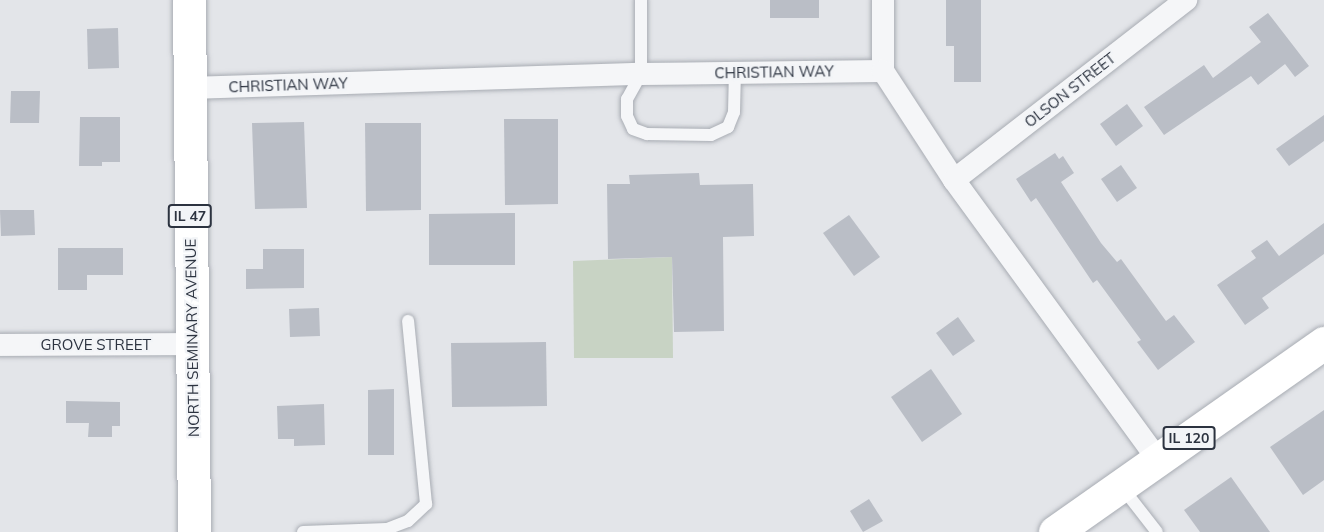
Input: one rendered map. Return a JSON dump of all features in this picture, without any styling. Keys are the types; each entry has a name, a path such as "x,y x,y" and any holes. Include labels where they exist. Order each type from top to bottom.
{"main road":[{"name":"NORTH SEMINARY AVENUE","path":"189,0 194,532"},
{"name":"IL 120","path":"1055,532 1324,343"}],"street":[{"path":"884,0 883,71 954,180 1158,460"},
{"name":"OLSON STREET","path":"954,180 1186,0"},
{"name":"CHRISTIAN WAY","path":"189,88 641,74 883,71"},
{"name":"GROVE STREET","path":"0,345 192,344"}],"lane":[{"path":"640,0 641,74 627,99 627,116 633,129 647,134 711,135 728,127 734,112 735,72"},
{"path":"303,532 387,529 408,521 426,504 408,321"},
{"path":"1120,486 1157,532"}],"green space":[{"path":"672,257 673,358 574,358 573,261"}],"building":[{"path":"770,0 819,0 819,18 770,18"},
{"path":"946,0 981,0 981,82 954,82 954,46 946,46"},
{"path":"1268,13 1309,66 1295,77 1285,64 1258,85 1251,76 1164,135 1144,107 1204,65 1213,78 1261,42 1249,27"},
{"path":"118,28 119,68 88,69 87,29"},
{"path":"11,91 40,91 39,123 10,123"},
{"path":"1127,104 1143,126 1116,146 1100,124"},
{"path":"1324,115 1324,141 1289,166 1276,149"},
{"path":"80,117 120,117 120,162 102,162 102,166 79,166"},
{"path":"504,119 558,119 558,204 505,205"},
{"path":"304,122 307,208 255,209 252,123"},
{"path":"365,123 421,123 421,210 366,211"},
{"path":"1055,153 1059,159 1063,156 1074,173 1061,182 1101,243 1117,262 1121,259 1166,321 1174,315 1195,342 1158,370 1137,342 1141,340 1097,280 1093,283 1036,198 1031,202 1016,179"},
{"path":"1121,165 1137,188 1117,202 1101,179"},
{"path":"699,173 700,185 753,184 754,236 723,237 724,331 674,332 672,257 608,259 607,184 630,184 629,175"},
{"path":"0,210 34,210 35,235 1,236"},
{"path":"515,213 515,265 429,265 429,214"},
{"path":"849,215 880,257 854,276 823,233"},
{"path":"1324,223 1324,254 1262,298 1269,308 1245,325 1217,285 1256,258 1251,251 1267,240 1279,256"},
{"path":"58,248 123,248 123,275 87,275 87,290 58,290"},
{"path":"263,249 304,249 304,288 246,289 246,269 263,269"},
{"path":"319,308 320,336 290,337 289,309"},
{"path":"958,317 975,341 953,356 936,333"},
{"path":"546,342 547,406 452,407 451,343"},
{"path":"931,369 962,414 922,442 891,397"},
{"path":"394,389 394,455 368,455 368,390"},
{"path":"66,401 120,402 120,426 112,426 112,437 88,437 89,423 66,423"},
{"path":"324,404 325,445 294,446 294,439 278,439 277,406"},
{"path":"1324,410 1324,480 1303,495 1270,447"},
{"path":"1231,477 1270,532 1200,532 1184,510"},
{"path":"869,499 883,521 863,532 850,511"}]}
